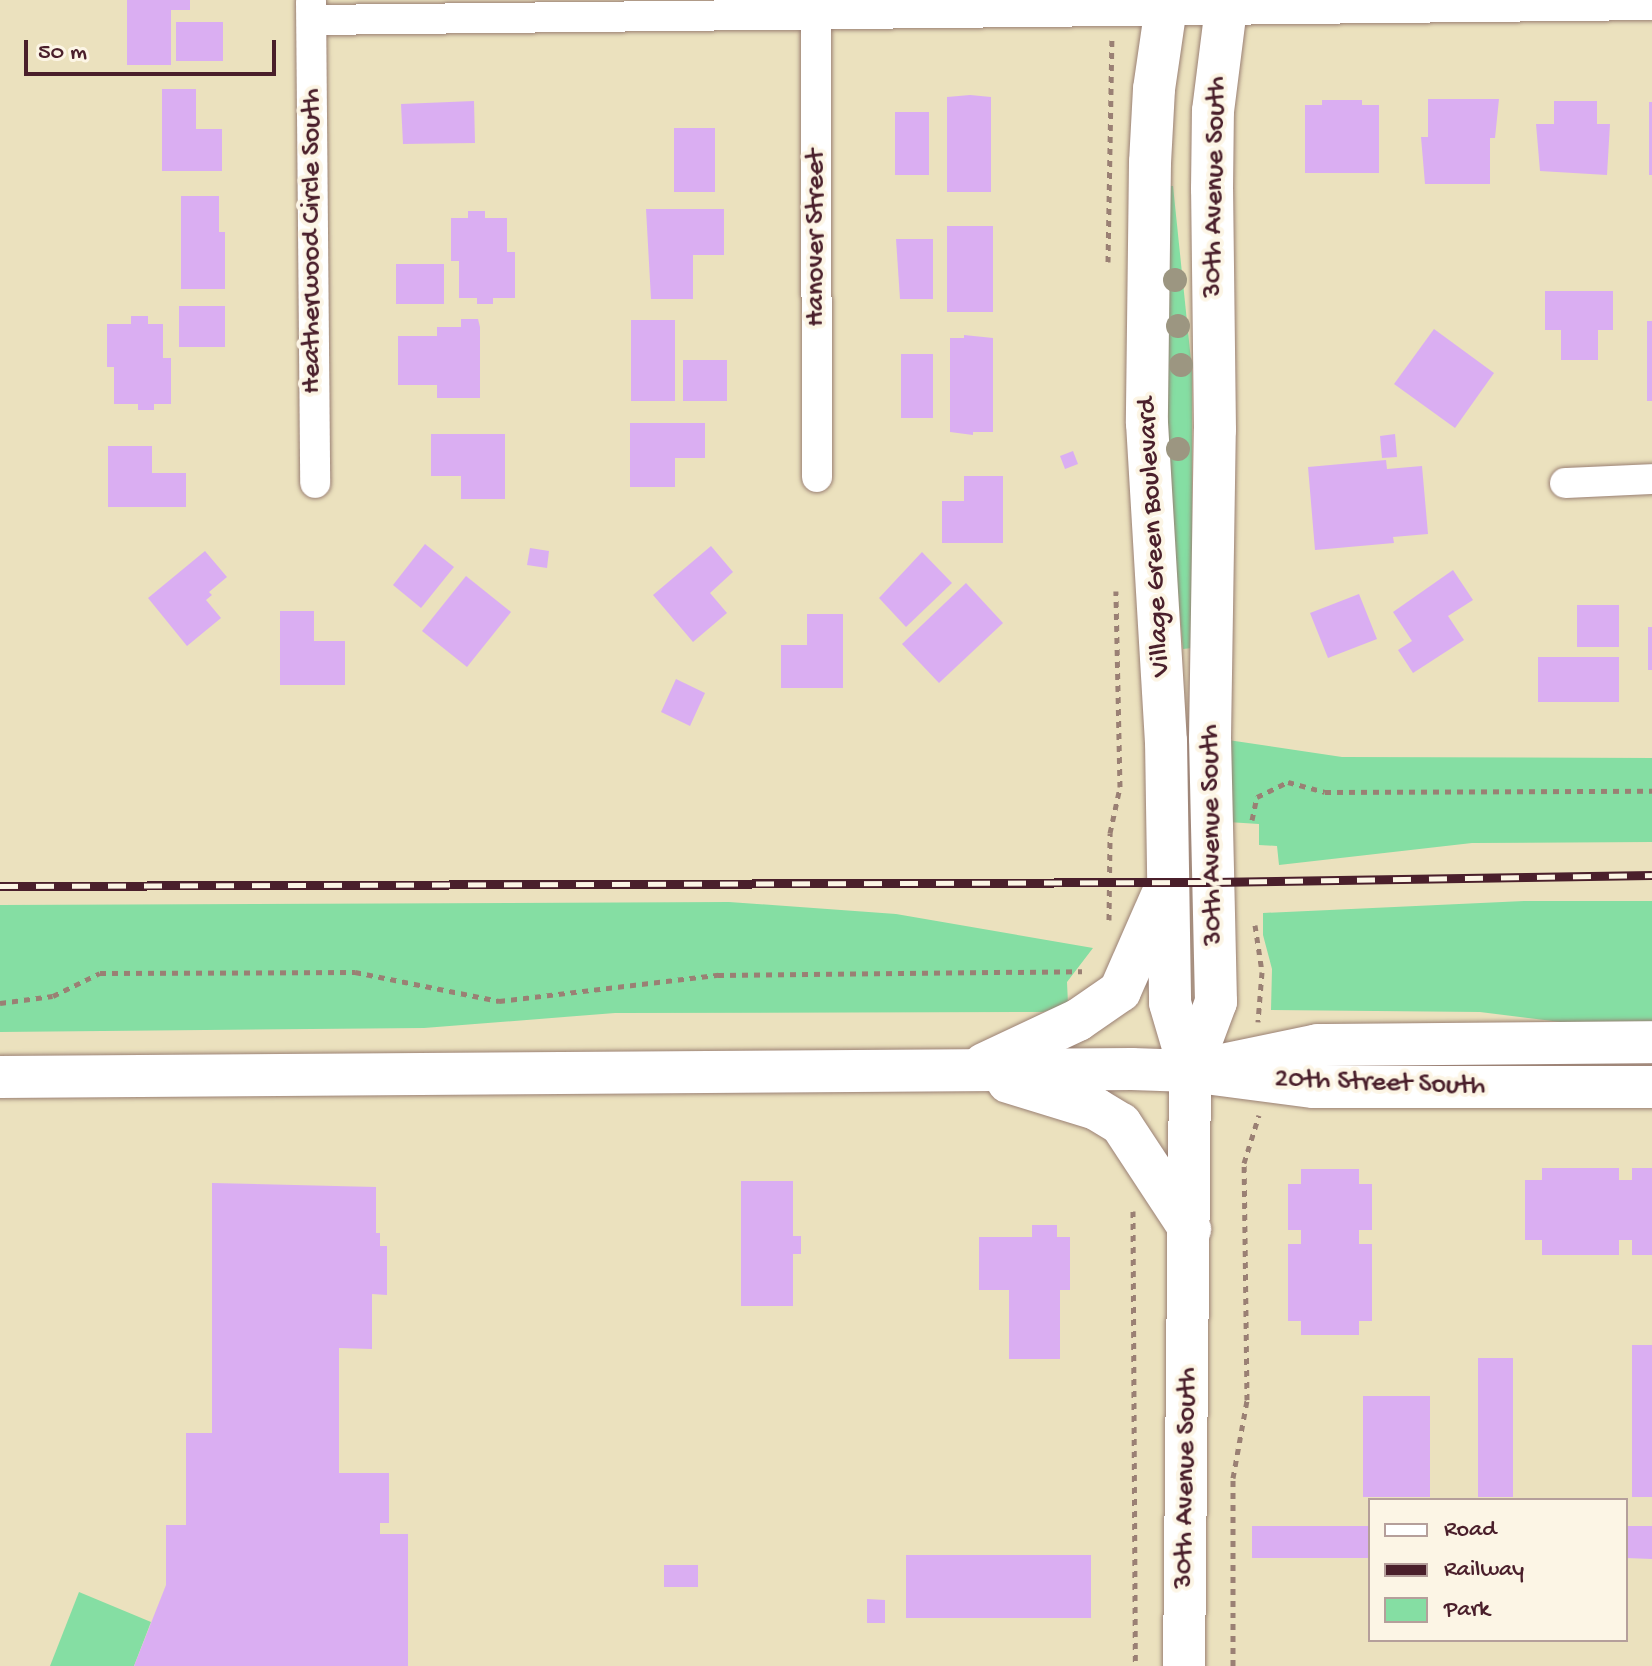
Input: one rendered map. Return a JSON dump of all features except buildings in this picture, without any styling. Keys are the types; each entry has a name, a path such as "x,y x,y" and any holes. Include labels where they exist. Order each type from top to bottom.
{"street":[{"name":"Village Green Boulevard","path":"1166,5 1150,162 1147,423 1166,741 1170,1003 1190,1071"},
{"name":"30th Avenue South","path":"1184,1666 1190,1071 1216,1002 1210,738 1215,430 1212,189 1213,111 1225,5"},
{"path":"312,10 1652,5"},
{"name":"Hanover Street","path":"816,7 817,477"},
{"name":"Heatherwood Circle South","path":"312,10 315,483"},
{"path":"1565,483 1652,479"},
{"path":"969,1070 1078,1020 1120,991 1168,881"},
{"name":"20th Street South","path":"1190,1071 1318,1045 1652,1042"},
{"path":"969,1070 1096,1109 1121,1124 1190,1229"},
{"path":"0,1077 1190,1071"},
{"name":"20th Street South","path":"1190,1071 1314,1087 1652,1087"}],"path":[{"path":"1251,825 1257,797 1288,782 1325,792 1652,791"},
{"path":"1253,911 1262,972 1257,1000"},
{"path":"0,1003 53,996 100,973 355,972 499,1001 718,975 1090,971"},
{"path":"1233,1666 1233,1478 1247,1400 1244,1163 1259,1117"},
{"path":"1133,1198 1135,1666"}],"green space":[{"path":"1168,186 1173,186 1192,370 1192,648 1183,649 1168,480"},
{"path":"1228,740 1342,757 1652,758 1652,842 1472,843 1279,865 1277,846 1259,845 1259,824 1228,822"},
{"path":"1524,901 1652,901 1652,1022 1569,1023 1480,1012 1271,1010 1272,969 1263,935 1263,913"},
{"path":"729,902 896,914 1093,948 1067,982 1068,1004 1043,1012 615,1013 424,1028 0,1032 0,905"},
{"path":"79,1592 151,1622 134,1666 50,1666"}],"railway":[{"path":"0,886 1213,882 1652,875"}]}
